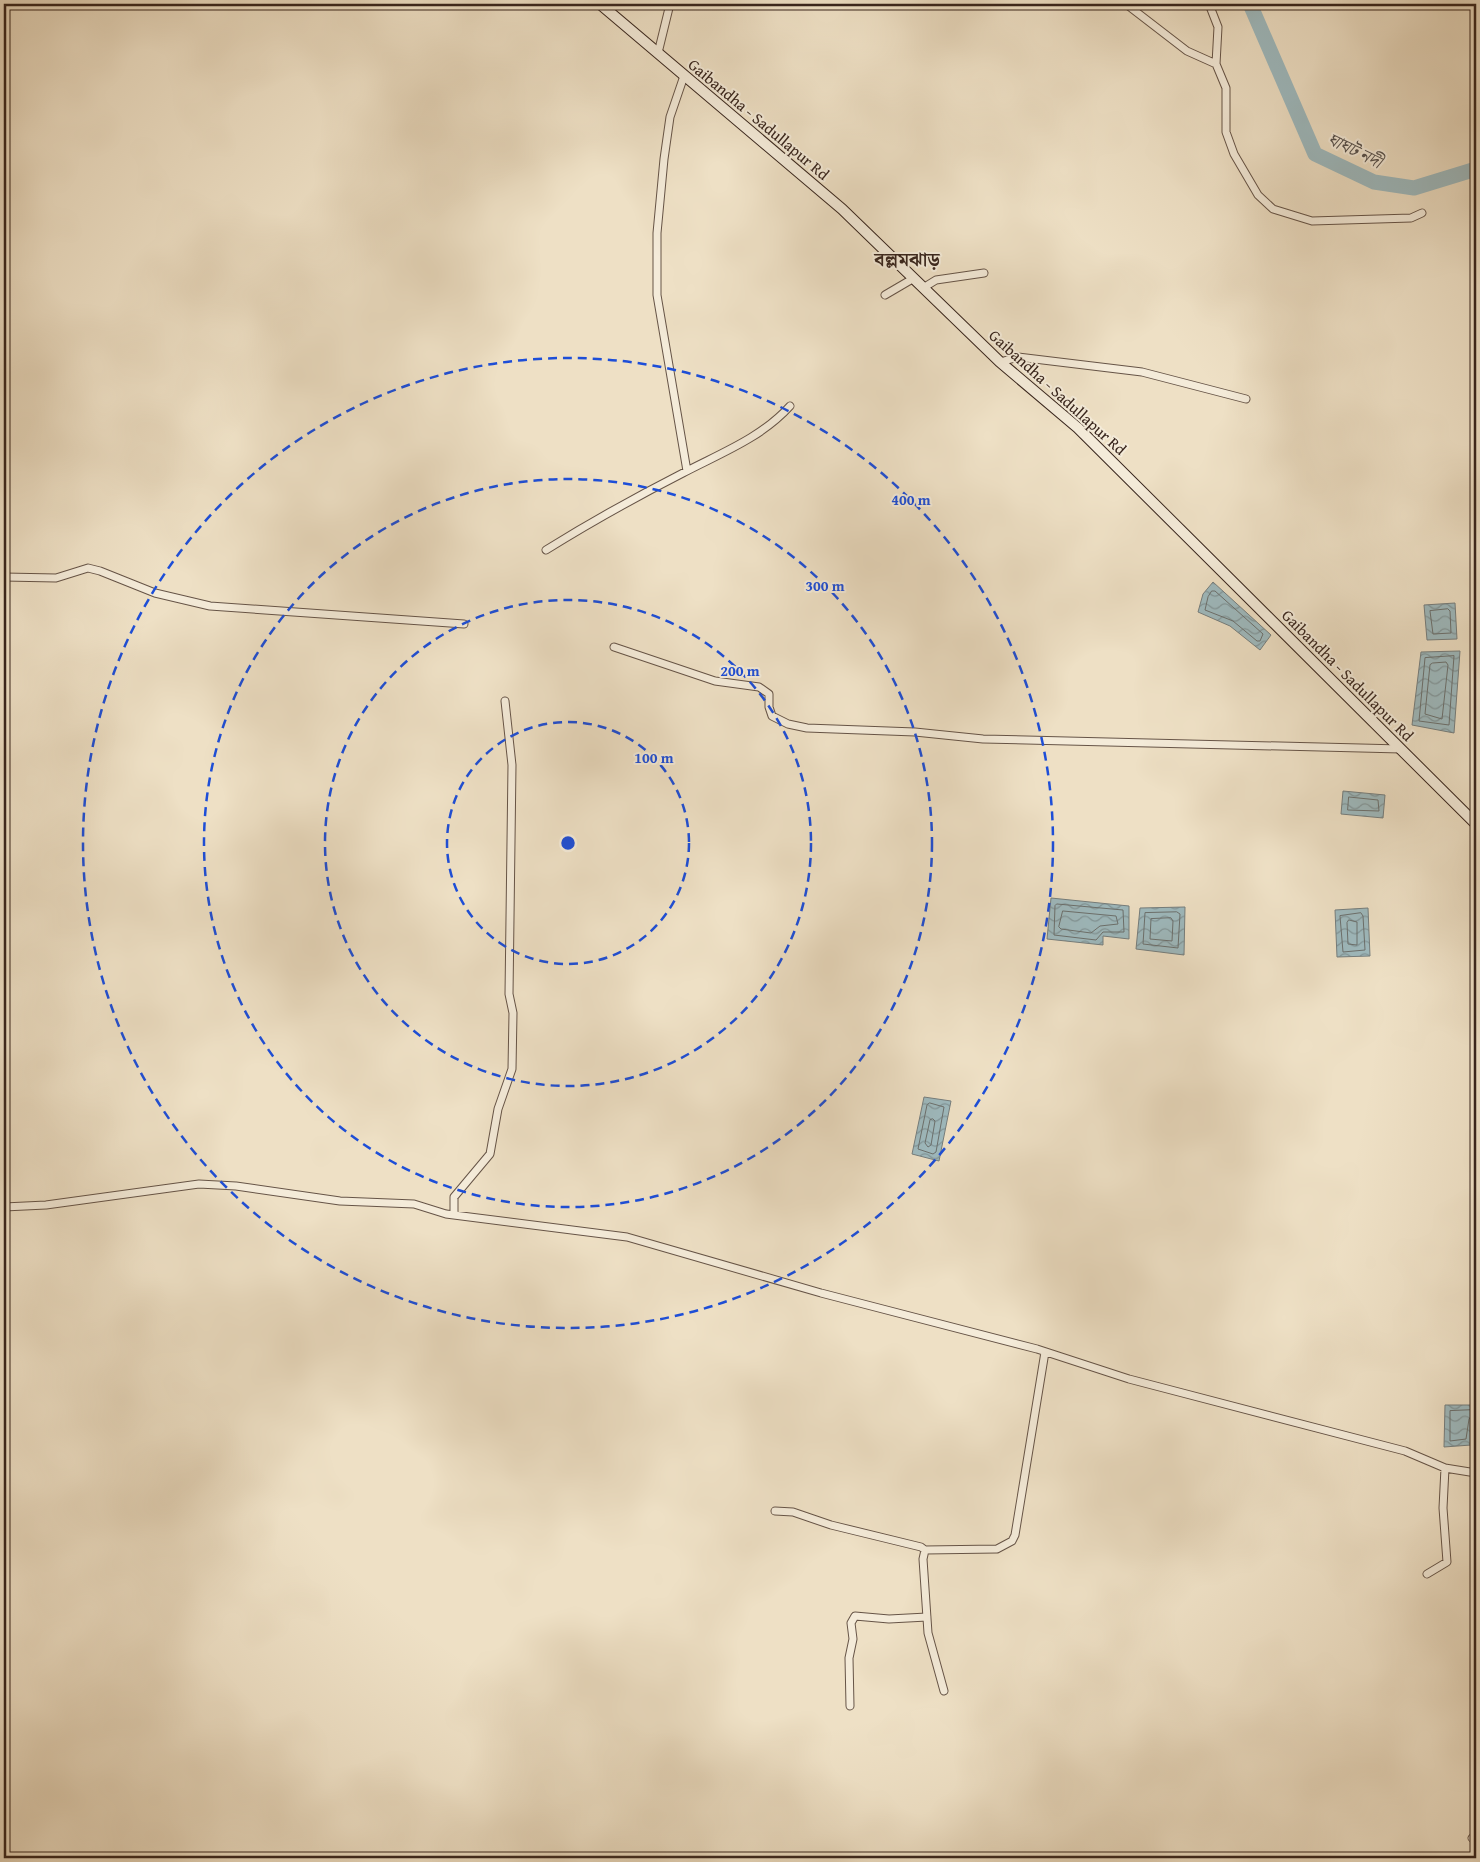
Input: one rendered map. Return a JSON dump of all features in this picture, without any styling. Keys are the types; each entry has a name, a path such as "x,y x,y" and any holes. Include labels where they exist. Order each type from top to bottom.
{"main road":[{"name":"Gaibandha - Sadullapur Rd","path":"600,4 842,209 1000,362 1078,428 1476,824"}],"street":[{"path":"658,53 670,4"},
{"path":"1126,4 1187,51 1216,64"},
{"path":"1209,4 1218,27 1216,64 1226,88 1226,132 1234,154 1258,195 1273,209 1312,221 1411,218 1422,213"},
{"path":"684,76 670,117 664,159 657,234 657,295 687,471"},
{"path":"923,288 936,280 984,273"},
{"path":"885,295 914,278"},
{"path":"1000,362 1018,357 1142,372 1246,399"},
{"path":"546,550 596,518 745,442 781,416 790,406"},
{"path":"4,577 56,578 88,568 155,593 210,606 464,624"},
{"path":"614,647 715,681 759,687 769,694 769,707 772,716 788,724 807,728 915,732 1036,741 1401,749"},
{"path":"454,1215 454,1197 490,1154 498,1109 512,1069 513,1013 509,994 512,765 505,701"},
{"path":"4,1207 46,1205 199,1184 236,1186 340,1201 414,1204 454,1215 627,1237 821,1292 1045,1352 1129,1379 1405,1451 1445,1468 1476,1473"},
{"path":"775,1511 793,1512 831,1525 921,1547 925,1550 998,1549 1012,1541 1020,1516 1045,1352"},
{"path":"1427,1574 1447,1562 1443,1508 1445,1468"},
{"path":"925,1550 923,1559 928,1634 944,1691"},
{"path":"850,1706 849,1658 853,1640 851,1623 854,1616 882,1619 927,1618"}],"water":[{"path":"1213,582 1271,635 1260,650 1230,626 1198,612 1203,594"},
{"path":"1455,603 1457,639 1427,640 1424,605"},
{"path":"1460,651 1454,733 1412,725 1421,652"},
{"path":"1343,791 1385,795 1383,818 1341,814"},
{"path":"1051,898 1129,906 1129,939 1103,936 1103,945 1047,939"},
{"path":"1185,907 1184,955 1136,949 1140,908"},
{"path":"1368,908 1370,956 1337,957 1335,910"},
{"path":"924,1097 951,1101 939,1161 912,1154"},
{"path":"1445,1405 1475,1405 1471,1445 1444,1447"}],"waterway":[{"name":"ঘাঘট নদী","path":"1250,4 1315,154 1374,182 1414,188 1476,169"}],"district":[{"name":"বল্লমঝাড়","path":"907,259"}]}
